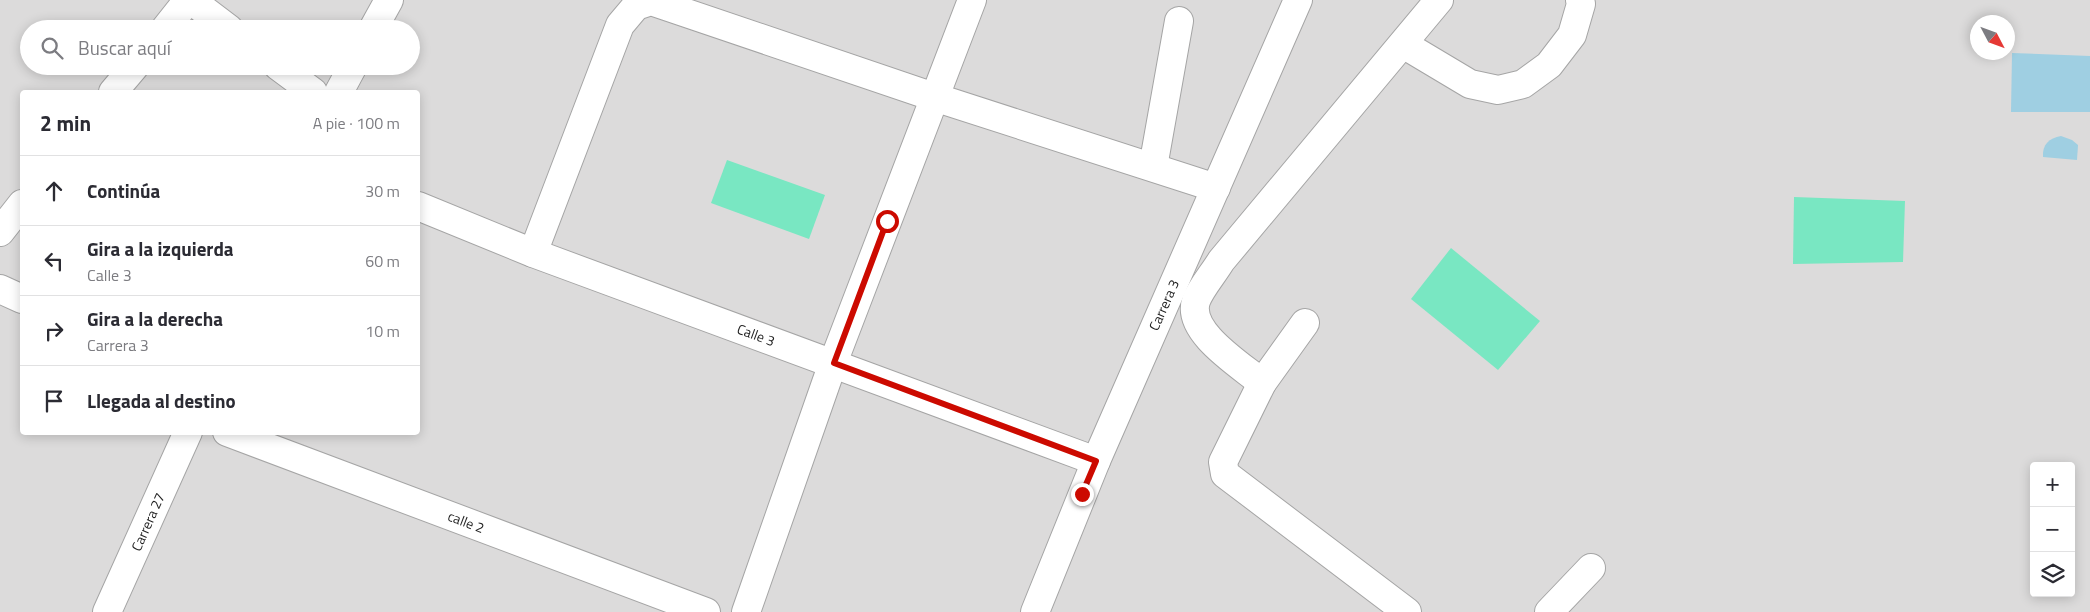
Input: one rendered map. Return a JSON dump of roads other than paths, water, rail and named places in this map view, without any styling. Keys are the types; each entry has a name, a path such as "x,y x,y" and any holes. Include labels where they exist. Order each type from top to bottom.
{"street":[{"path":"173,20 190,0 217,20"},
{"path":"378,20 389,0"},
{"path":"746,612 834,363 972,0"},
{"name":"Carrera 3","path":"1035,612 1096,461 1298,0"},
{"path":"1262,382 1205,335 1196,321 1196,301 1221,262 1439,0"},
{"path":"1403,44 1470,84 1498,90 1523,84 1549,65 1572,35 1581,4 1580,0"},
{"path":"534,253 620,25 636,6 651,1 934,97 1216,188"},
{"path":"1153,167 1179,21"},
{"path":"115,90 127,75"},
{"path":"290,75 310,90"},
{"path":"339,90 348,75"},
{"path":"0,232 20,207"},
{"name":"Calle 3","path":"420,207 534,253 1096,461"},
{"path":"0,290 20,298"},
{"path":"1305,322 1262,382 1222,462 1225,474 1407,612"},
{"name":"Carrera 27","path":"107,612 187,435"},
{"name":"calle 2","path":"235,435 706,612"},
{"path":"1549,612 1591,568"}],"water":[{"path":"2015,53 2090,56 2090,112 2011,112 2012,60 2015,60"},
{"path":"2061,136 2072,140 2078,145 2077,160 2043,157 2047,143 2053,138"}]}
